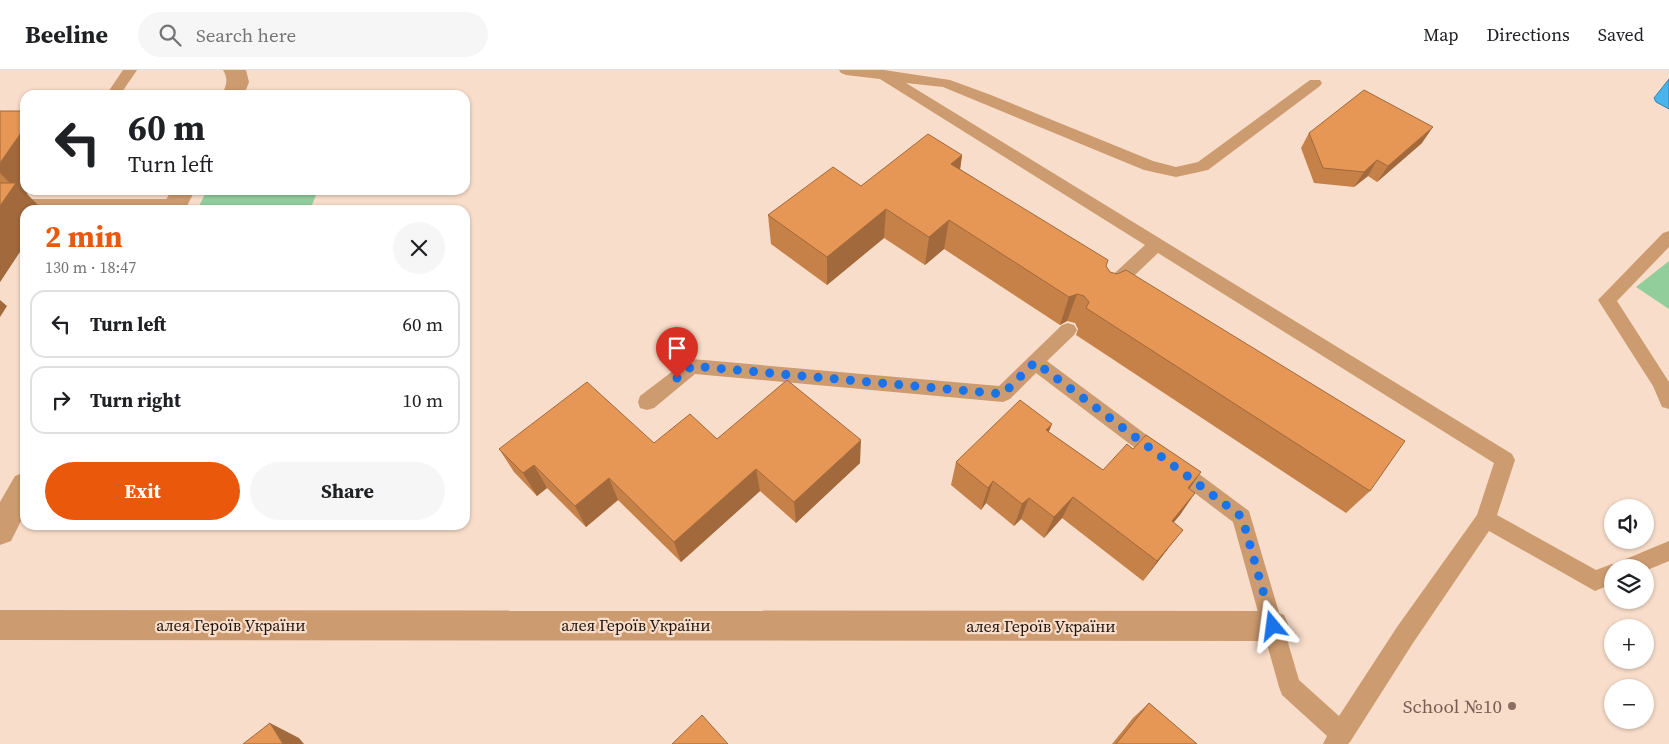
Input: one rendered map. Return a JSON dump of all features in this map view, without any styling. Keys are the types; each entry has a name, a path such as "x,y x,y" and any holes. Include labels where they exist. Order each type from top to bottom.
{"street":[{"path":"234,70 236,71 238,82 235,90"},
{"path":"0,531 20,494"},
{"name":"алея Героїв України","path":"0,625 1273,626"}],"lane":[{"path":"116,90 130,70"},
{"path":"846,70 944,83 1148,166 1176,172 1203,166 1315,84"},
{"path":"882,74 1504,460 1486,518 1405,635 1338,739 1290,686 1242,517 1035,362"},
{"path":"39,205 46,195"},
{"path":"1,205 177,202"},
{"path":"1669,237 1607,300 1660,382 1669,400"},
{"path":"1106,293 1156,245"},
{"path":"647,402 692,366 1003,394 1068,330"},
{"path":"1486,518 1595,581 1604,577"},
{"path":"1648,559 1669,550"}],"green space":[{"path":"204,195 316,195 312,205 200,205"},
{"path":"1669,261 1669,309 1636,287"}],"water":[{"path":"1669,79 1669,109 1656,102 1654,98"}],"building":[{"path":"1364,90 1433,127 1388,166 1377,160 1364,172 1323,168 1309,133"},
{"path":"0,111 20,111 20,134 0,163"},
{"path":"928,134 962,155 951,164 1108,260 1106,266 1110,272 1117,274 1126,270 1405,441 1370,491 1086,308 1089,302 1084,296 1077,294 1069,297 949,220 929,237 886,209 827,257 768,215 833,167 861,186"},
{"path":"0,183 16,183 0,206"},
{"path":"787,380 861,440 794,502 756,469 674,542 609,478 575,506 534,465 523,473 499,449 587,382 654,443 690,414 717,439"},
{"path":"1020,400 1052,424 1046,430 1103,470 1127,444 1133,449 1146,435 1201,472 1188,488 1195,493 1172,521 1183,530 1157,561 1073,497 1054,517 1029,498 1022,504 993,481 988,488 956,462"},
{"path":"1149,703 1197,744 1116,744"},
{"path":"702,715 728,744 672,744"},
{"path":"270,723 283,744 243,744"}],"place":[{"name":"School №10","path":"1512,706"}],"route":[{"path":"677,378 692,366 1003,394 1035,362 1242,517 1273,626"}]}
